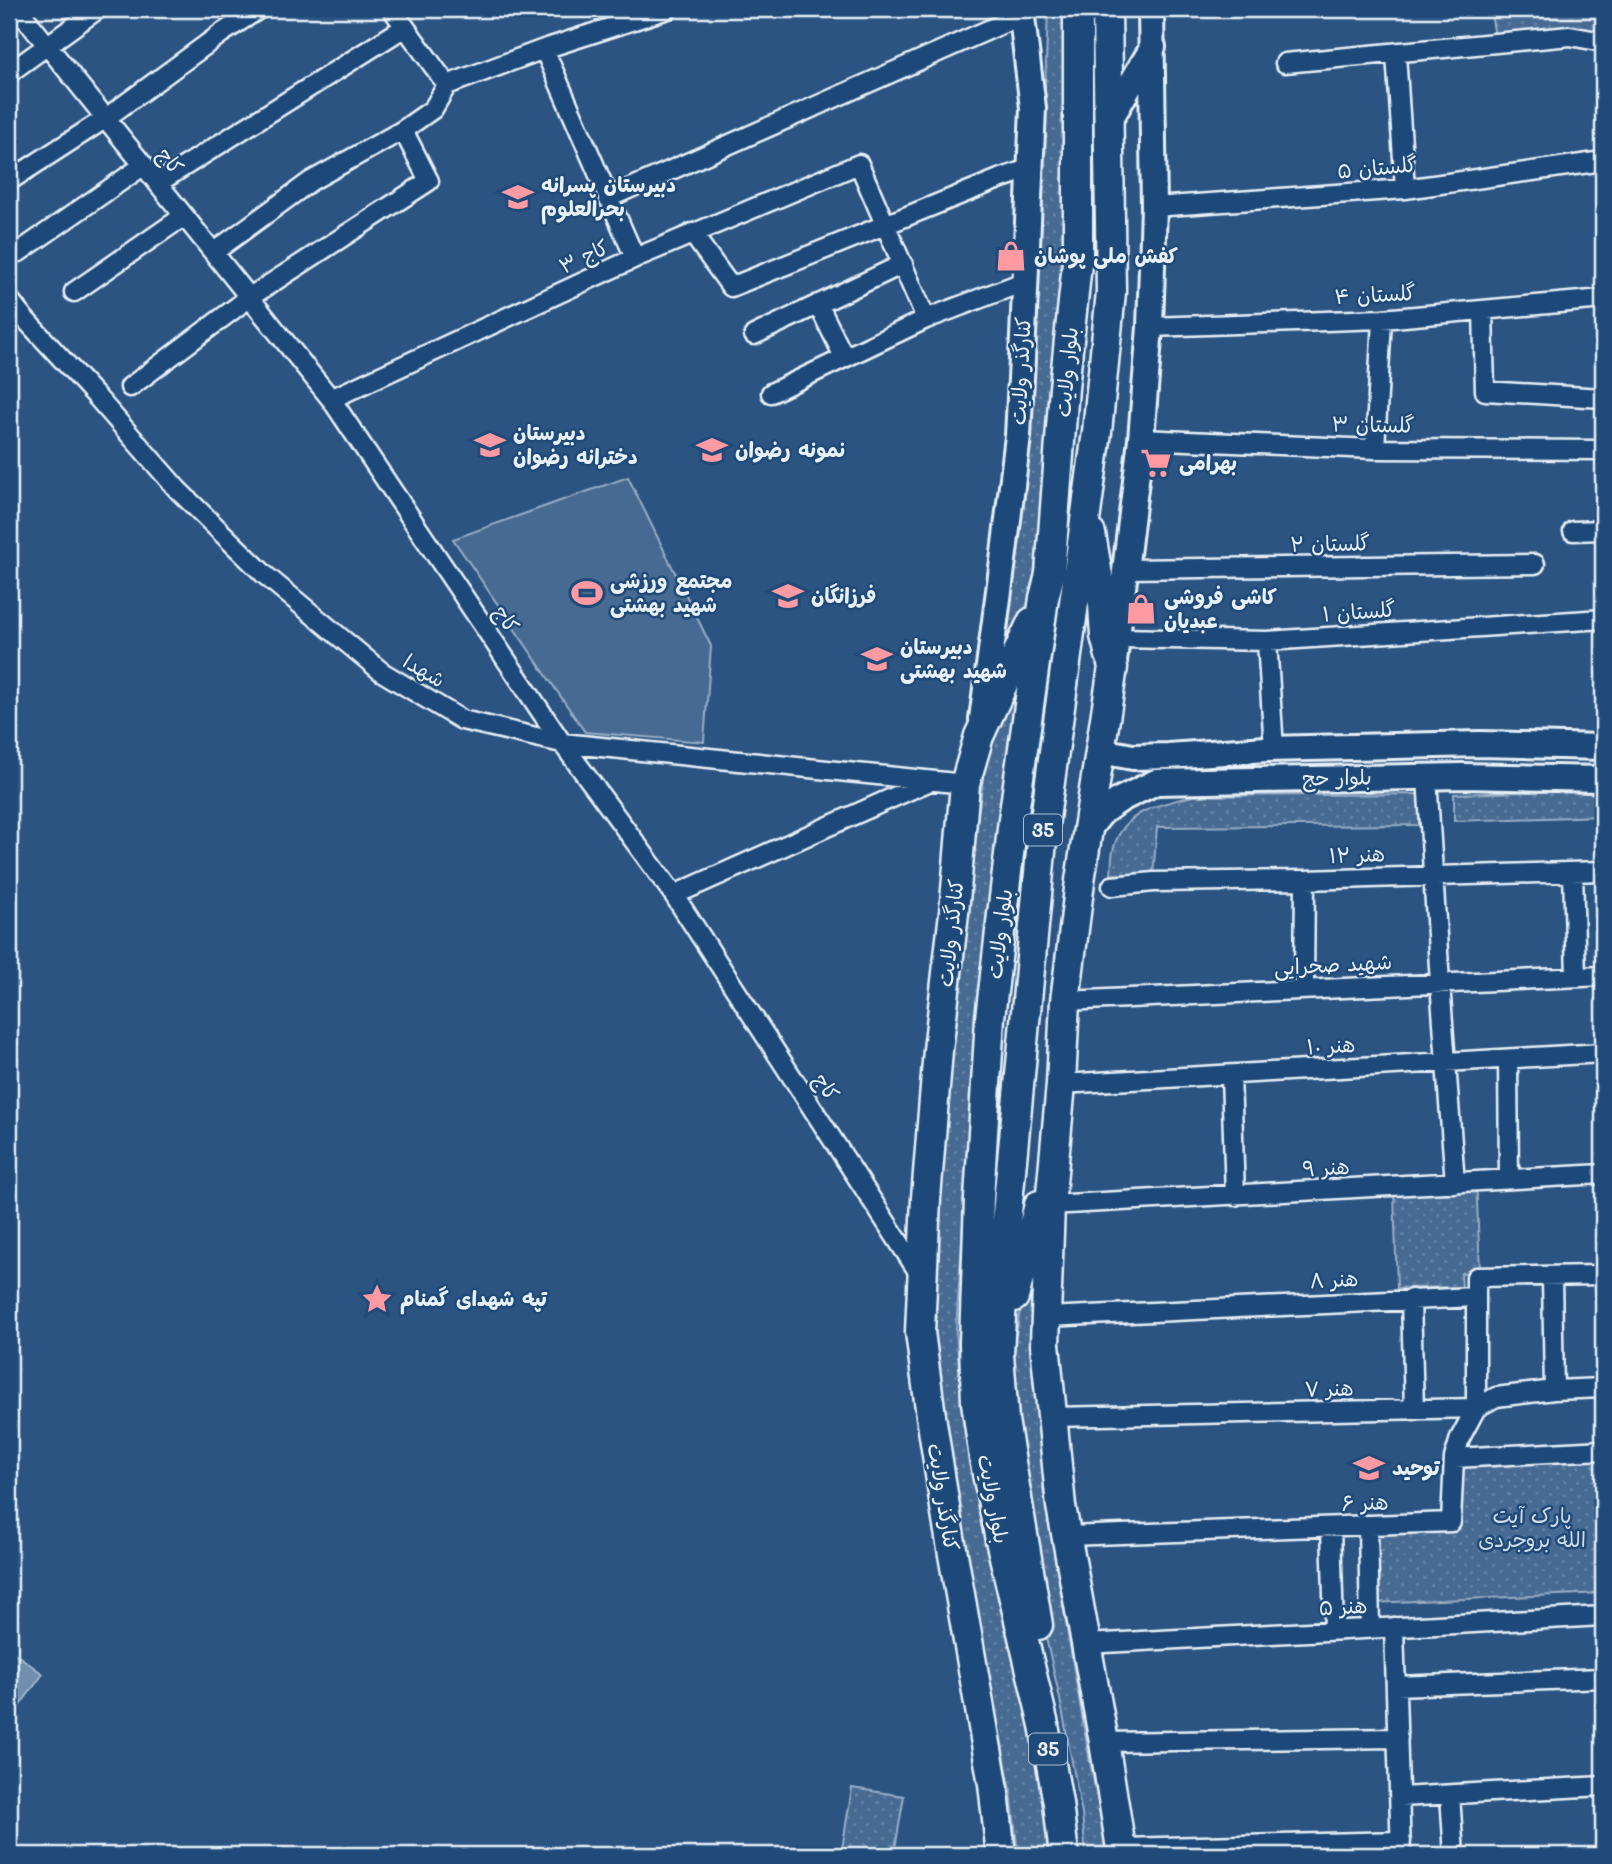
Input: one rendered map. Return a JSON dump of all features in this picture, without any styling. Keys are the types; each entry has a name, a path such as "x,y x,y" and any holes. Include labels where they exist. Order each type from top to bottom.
{"main road":[{"name":"بلوار ولایت","path":"1064,1855 1044,1724 1000,1540 984,1458 976,1402 974,1343 990,1018 1013,820 1044,598 1050,574 1078,254 1078,9"},
{"name":"بلوار ولایت","path":"1079,1855 1004,1420 999,1354 1006,1224 1042,841 1097,432 1111,292 1107,9"},
{"path":"1121,1852 1061,1506 1045,1344 1051,1205 1066,1000 1087,831 1118,638 1141,439 1150,327 1154,207 1151,9"},
{"name":"کنارگذر ولایت","path":"1001,1855 993,1784 930,1416 920,1332 926,1198 938,1050 965,784 979,736 1018,436 1033,107 1021,12"},
{"path":"1109,121 1153,47"},
{"path":"1078,254 1084,313 1088,317 1100,319 1111,292"},
{"path":"1065,388 1077,364 1090,364 1094,372 1097,432"},
{"path":"1087,511 1100,583 1105,636 1113,667"},
{"path":"979,736 1044,598"},
{"name":"بلوار حج","path":"1100,751 1133,757 1168,757 1274,749 1480,744 1603,747"},
{"path":"1167,782 1158,769 1160,763 1168,757"},
{"name":"بلوار حج","path":"1087,831 1102,812 1121,799 1156,782 1427,777 1603,779"},
{"path":"999,1354 1041,1196 1054,1172"}],"street":[{"name":"کاج","path":"18,9 331,399 562,743 674,895 923,1279"},
{"path":"9,73 98,9"},
{"path":"9,181 106,118 259,9"},
{"path":"392,9 447,85"},
{"path":"214,252 311,181 403,130 433,109 447,85 544,49 668,9"},
{"path":"608,198 1021,12"},
{"path":"159,183 405,27"},
{"path":"1285,63 1570,36 1603,43"},
{"path":"544,49 635,258"},
{"path":"1396,54 1405,189"},
{"path":"130,387 250,297 429,181 403,130"},
{"name":"گلستان ۵","path":"1154,207 1405,189 1603,161"},
{"name":"کاج ۳","path":"331,399 635,258 859,164 886,224"},
{"path":"19,252 144,165"},
{"path":"692,233 731,287 1031,168"},
{"path":"74,292 184,216"},
{"path":"886,224 926,319"},
{"path":"754,335 903,264"},
{"path":"771,393 926,319 1026,281"},
{"name":"شهدا","path":"9,299 178,490 265,575 382,672 462,720 562,743 965,784"},
{"name":"گلستان ۴","path":"1150,327 1382,319 1603,299"},
{"path":"818,304 844,357"},
{"path":"1483,310 1485,391 1603,398"},
{"path":"1376,449 1382,319"},
{"name":"گلستان ۳","path":"1141,439 1376,449 1603,450"},
{"path":"1573,531 1603,530"},
{"name":"گلستان ۲","path":"1126,569 1535,564"},
{"name":"گلستان ۱","path":"1118,638 1267,641 1603,619"},
{"path":"1267,641 1274,749"},
{"path":"1427,777 1455,1183"},
{"path":"674,895 931,780"},
{"path":"1573,872 1576,977"},
{"name":"هنر ۱۲","path":"1112,887 1154,882 1603,872"},
{"path":"1304,989 1305,880"},
{"name":"شهید صحرایی","path":"1066,1000 1603,975"},
{"name":"هنر ۱۰","path":"1061,1084 1603,1053"},
{"path":"1507,1059 1509,1180"},
{"path":"1231,1075 1235,1196"},
{"name":"هنر ۹","path":"1051,1205 1603,1174"},
{"path":"1603,1275 1476,1277 1476,1408 1460,1438 1454,1458 1603,1450"},
{"path":"1552,1277 1554,1390"},
{"name":"هنر ۸","path":"1047,1317 1475,1297"},
{"path":"1411,1299 1414,1410"},
{"name":"هنر ۷","path":"1052,1417 1476,1408 1496,1397 1554,1390 1603,1388"},
{"name":"هنر ۶","path":"1066,1536 1451,1522 1454,1458"},
{"path":"1368,1525 1370,1628"},
{"path":"1331,1527 1334,1630"},
{"name":"هنر ۵","path":"1086,1644 1603,1616"},
{"path":"1121,1852 1401,1848 1394,1627"},
{"path":"1396,1686 1603,1678"},
{"path":"1104,1742 1398,1738"},
{"path":"1399,1797 1603,1786"},
{"path":"1450,1795 1454,1855"}],"green space":[{"path":"1048,9 1064,9 1066,230 1038,589 1004,684 1023,496 1037,305"},
{"path":"1490,9 1603,9 1603,30 1495,36"},
{"name":"مجتمع ورزشی شهید بهشتی","path":"628,477 711,646 704,742 585,732 453,539"},
{"path":"1023,682 980,976 956,1329 963,1420 980,1508 1037,1742 1054,1855 1018,1855 1011,1791 976,1615 929,1342 957,967 990,729"},
{"path":"1557,791 1603,794 1603,816 1454,821 1454,794"},
{"path":"1420,794 1419,825 1157,827 1153,876 1111,874 1114,847 1126,825 1145,811 1169,802 1193,796"},
{"path":"1476,1177 1480,1272 1461,1273 1462,1287 1397,1288 1394,1192"},
{"path":"1042,1251 1049,1455 1043,1489 1108,1855 1086,1855 1082,1814 1044,1629 1013,1381 1015,1341 1021,1304"},
{"name":"پارک آیت الله بروجردی","path":"1603,1458 1603,1593 1372,1603 1369,1529 1445,1525 1443,1465"},
{"path":"852,1788 904,1796 894,1855 841,1855"}],"shaded area":[{"path":"9,1649 43,1674 9,1720"}],"place":[{"name":"دبیرستان پسرانه بحرالعلوم","path":"518,197"},
{"name":"کفش ملی پوشان","path":"1011,256"},
{"name":"دبیرستان دخترانه رضوان","path":"490,445"},
{"name":"نمونه رضوان","path":"712,450"},
{"name":"بهرامی","path":"1156,463"},
{"name":"مجتمع ورزشی شهید بهشتی","path":"587,593"},
{"name":"فرزانگان","path":"788,596"},
{"name":"کاشی فروشی عبدیان","path":"1141,609"},
{"name":"دبیرستان شهید بهشتی","path":"877,659"},
{"name":"تپه شهدای گمنام","path":"377,1299"},
{"name":"توحید","path":"1369,1468"}]}
